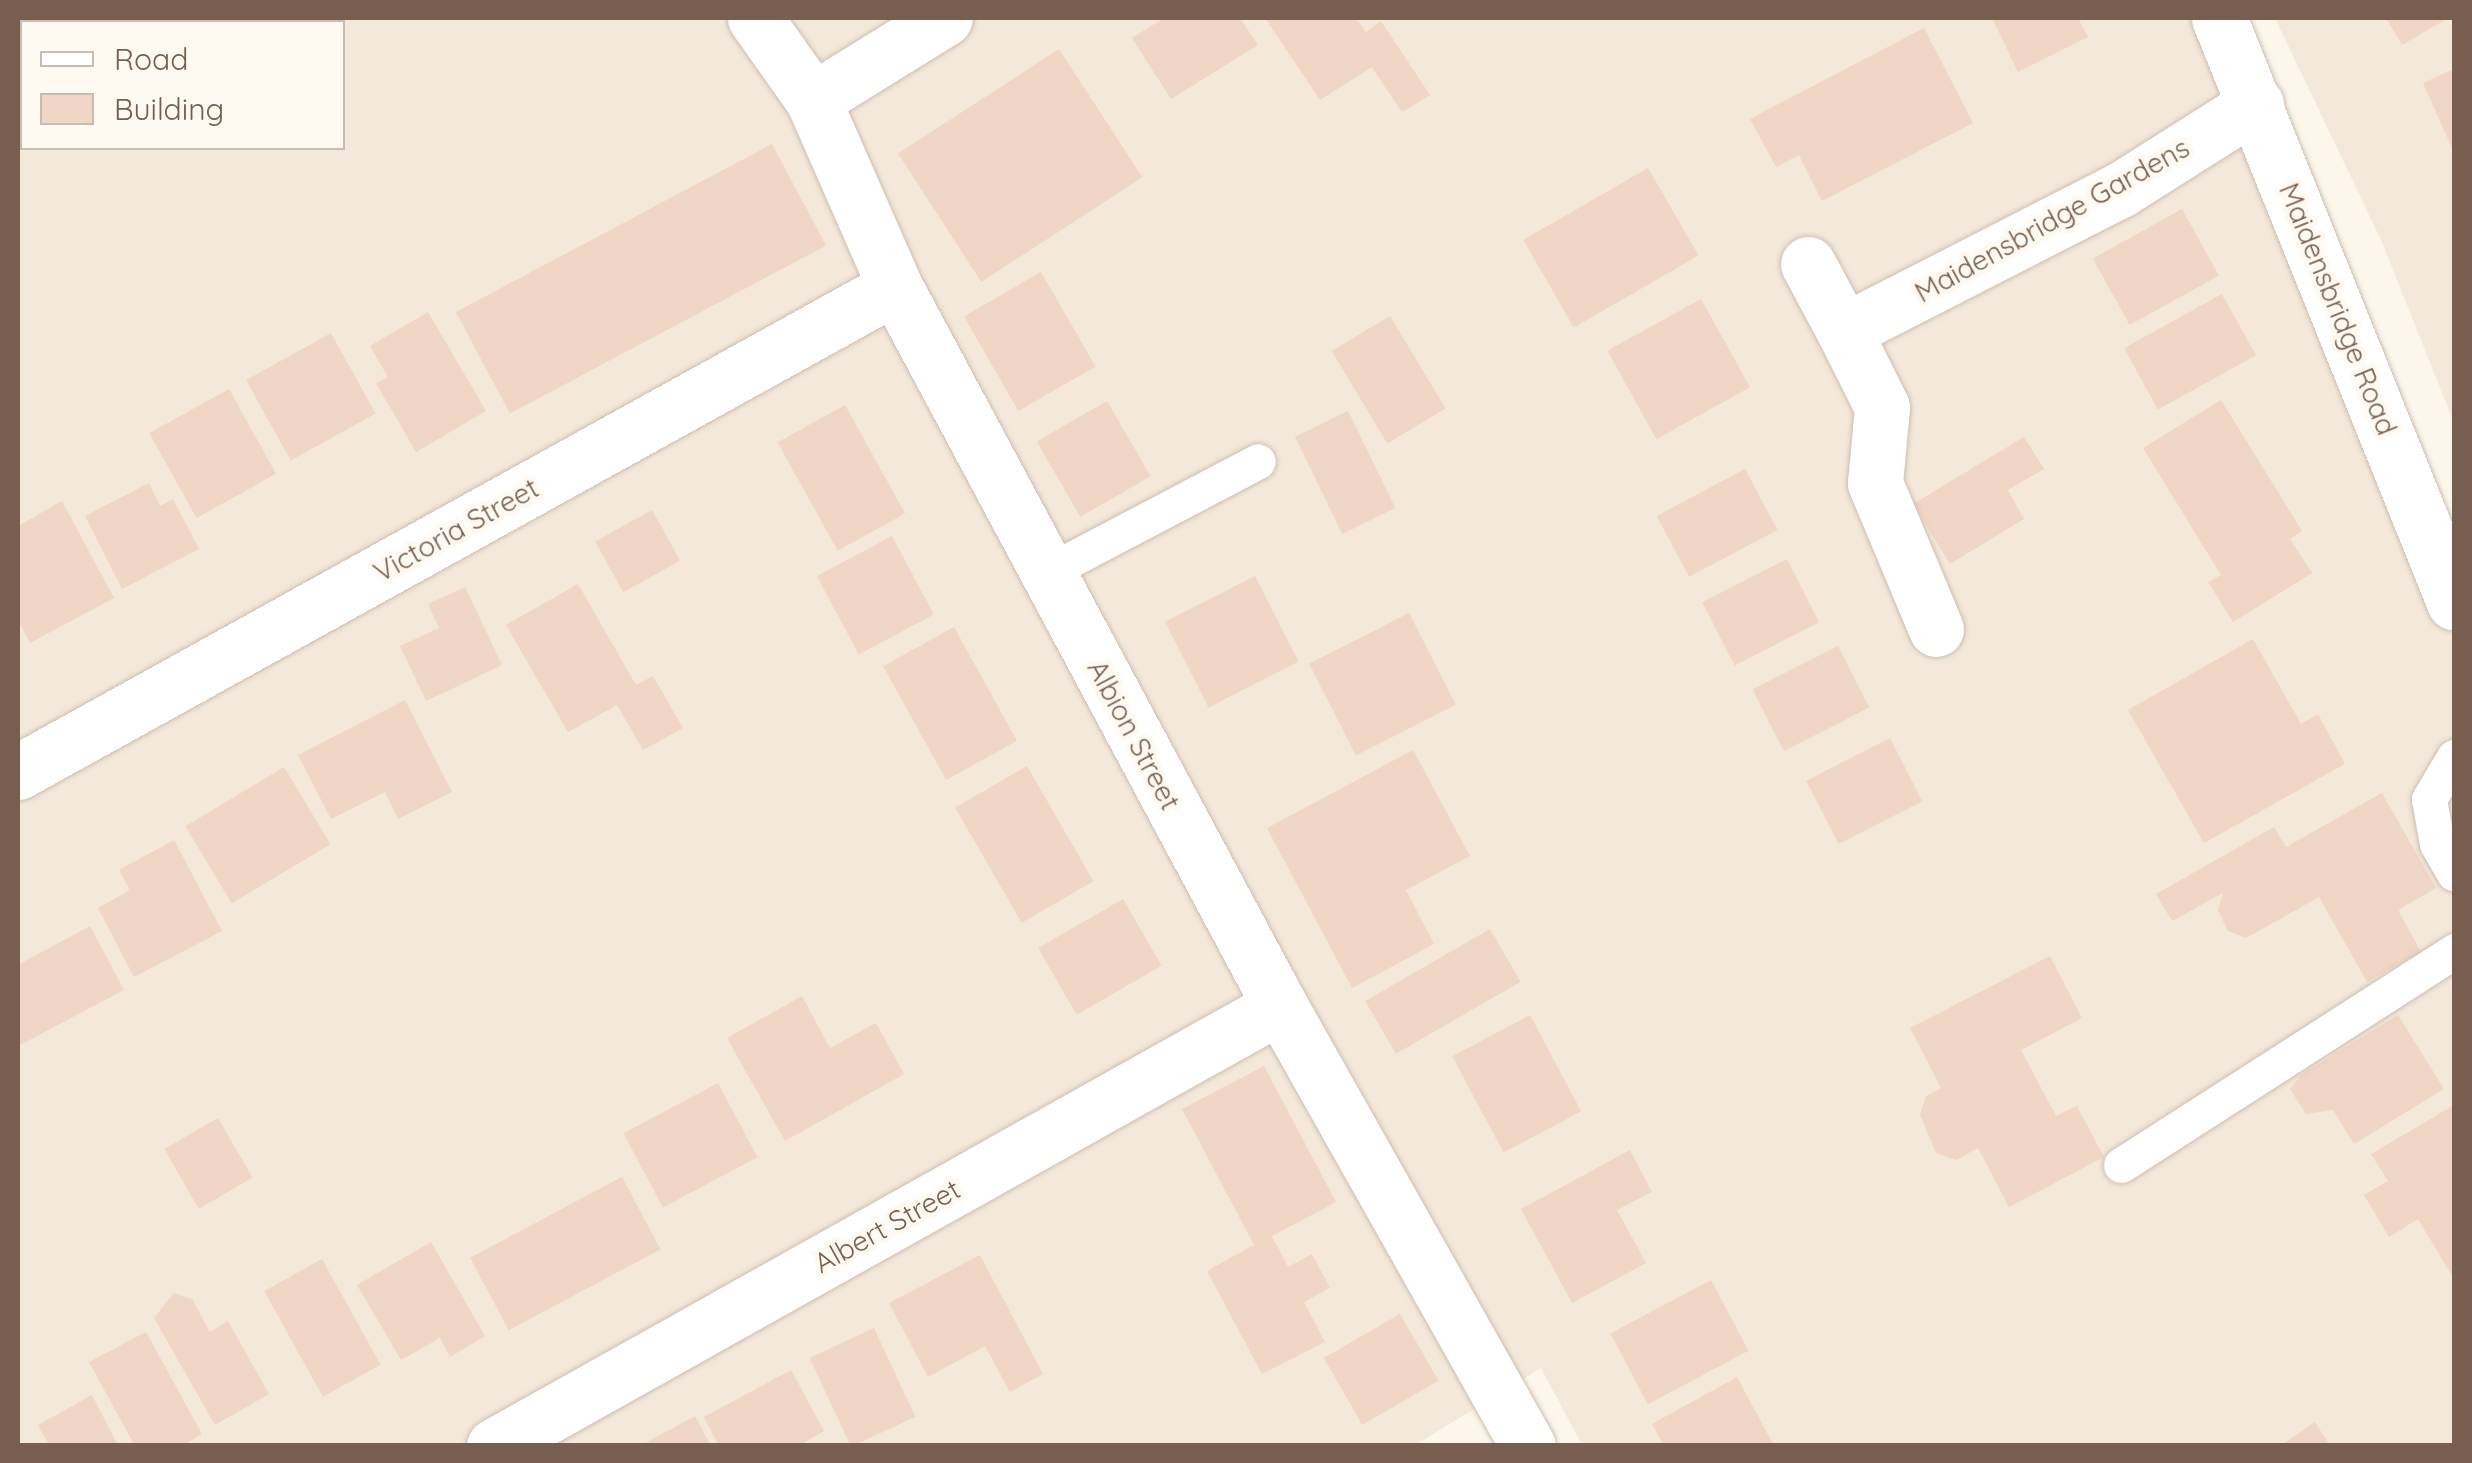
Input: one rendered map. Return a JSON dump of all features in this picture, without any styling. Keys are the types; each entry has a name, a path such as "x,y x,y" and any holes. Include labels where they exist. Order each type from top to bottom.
{"street":[{"name":"Albion Street","path":"756,18 813,100 895,287 1280,1006 1528,1446"},
{"path":"813,100 944,18"},
{"name":"Maidensbridge Road","path":"2219,18 2454,602"},
{"name":"Maidensbridge Gardens","path":"1844,331 2120,190 2256,104"},
{"path":"1808,264 1882,408 1875,483 1936,629"},
{"name":"Victoria Street","path":"18,772 895,287"},
{"name":"Albert Street","path":"494,1446 1280,1006"}],"lane":[{"path":"1047,572 1258,461"},
{"path":"2454,757 2429,798 2437,844 2454,873"},
{"path":"2121,1164 2454,951"}],"shaded area":[{"path":"18,18 2190,18 2306,264 2454,613 2454,1445 1582,1445 1541,1368 1415,1445 18,1445"},
{"path":"2275,18 2454,18 2454,423 2382,242"}],"building":[{"path":"18,18 24,20 20,20 18,66"},
{"path":"1164,18 1240,18 1258,45 1171,99 1132,38"},
{"path":"1265,18 1356,18 1366,32 1381,21 1430,95 1402,112 1372,67 1320,100"},
{"path":"1992,18 2078,18 2088,37 2018,72"},
{"path":"2386,18 2448,18 2402,45"},
{"path":"1924,28 1973,123 1822,201 1799,155 1776,167 1750,119"},
{"path":"1059,49 1142,177 981,282 898,154"},
{"path":"2454,69 2454,153 2423,83"},
{"path":"772,144 826,246 510,414 456,312"},
{"path":"1648,168 1698,255 1574,327 1523,240"},
{"path":"2182,209 2219,275 2130,325 2093,258"},
{"path":"1041,272 1096,366 1018,411 964,316"},
{"path":"2222,294 2256,355 2158,410 2124,348"},
{"path":"1701,299 1750,387 1656,439 1607,351"},
{"path":"428,312 486,411 416,452 376,383 388,377 370,346"},
{"path":"1390,316 1446,409 1387,444 1332,351"},
{"path":"331,333 376,413 291,460 246,380"},
{"path":"229,389 276,474 196,518 149,433"},
{"path":"2221,400 2302,531 2290,539 2312,573 2233,622 2208,582 2221,575 2143,448"},
{"path":"1107,401 1150,476 1080,517 1037,442"},
{"path":"845,405 905,513 838,551 778,442"},
{"path":"1348,411 1395,508 1342,534 1295,437"},
{"path":"2024,437 2044,469 2008,490 2024,519 1950,564 1913,504"},
{"path":"1745,469 1777,530 1689,577 1657,516"},
{"path":"149,483 160,506 173,499 199,549 122,589 85,516"},
{"path":"62,501 114,598 30,643 18,620 18,526"},
{"path":"652,510 680,561 623,592 595,542"},
{"path":"892,536 934,615 859,654 817,576"},
{"path":"1787,559 1819,622 1735,665 1702,602"},
{"path":"1255,576 1299,662 1209,707 1165,622"},
{"path":"578,584 636,685 653,676 683,728 643,750 617,705 568,732 506,625"},
{"path":"465,587 502,665 426,701 400,646 439,628 428,604"},
{"path":"1409,613 1456,705 1356,756 1309,664"},
{"path":"954,627 1017,741 946,780 883,666"},
{"path":"2253,639 2301,724 2318,714 2345,764 2204,843 2128,710"},
{"path":"1838,646 1869,707 1784,751 1752,690"},
{"path":"405,700 452,792 398,819 385,792 331,819 298,755"},
{"path":"1890,738 1922,801 1838,844 1806,781"},
{"path":"1413,750 1470,856 1406,890 1434,944 1352,988 1267,828"},
{"path":"1027,766 1094,881 1022,923 955,808"},
{"path":"284,767 330,844 232,903 185,826"},
{"path":"2382,793 2436,888 2398,910 2421,952 2367,982 2319,897 2246,938 2228,931 2218,910 2223,893 2172,921 2156,894 2274,827 2286,847"},
{"path":"174,840 222,931 134,977 98,908 130,890 119,870"},
{"path":"1123,899 1162,966 1077,1015 1038,948"},
{"path":"90,926 124,990 18,1046 18,965"},
{"path":"1490,929 1520,982 1396,1054 1365,1001"},
{"path":"2050,956 2082,1018 2021,1050 2056,1116 2077,1106 2104,1157 2009,1207 1978,1148 1956,1160 1936,1153 1920,1115 1926,1096 1941,1088 1910,1028"},
{"path":"802,996 830,1048 876,1023 904,1074 785,1141 727,1038"},
{"path":"1530,1015 1581,1111 1503,1153 1452,1056"},
{"path":"2398,1015 2444,1089 2354,1144 2333,1110 2306,1114 2290,1089 2302,1074"},
{"path":"1264,1066 1336,1202 1272,1236 1288,1267 1312,1254 1330,1288 1304,1302 1325,1342 1262,1374 1207,1271 1254,1245 1182,1109"},
{"path":"718,1083 757,1157 663,1207 624,1133"},
{"path":"2454,1105 2454,1279 2418,1219 2389,1237 2364,1195 2388,1181 2371,1154"},
{"path":"218,1118 252,1178 199,1209 164,1149"},
{"path":"1630,1150 1652,1192 1617,1210 1646,1263 1572,1303 1521,1209"},
{"path":"622,1177 660,1249 509,1330 470,1258"},
{"path":"431,1242 485,1336 450,1357 440,1338 401,1360 357,1285"},
{"path":"980,1255 1043,1374 1010,1392 985,1346 928,1377 889,1303"},
{"path":"322,1259 381,1365 323,1397 264,1291"},
{"path":"1711,1280 1749,1351 1648,1404 1610,1334"},
{"path":"174,1293 192,1299 210,1332 228,1321 269,1394 215,1425 154,1318"},
{"path":"1400,1314 1438,1381 1362,1425 1324,1358"},
{"path":"874,1328 915,1417 851,1446 810,1358"},
{"path":"146,1332 202,1434 182,1446 135,1446 89,1362"},
{"path":"791,1370 824,1431 798,1446 719,1446 704,1417"},
{"path":"1737,1377 1774,1446 1664,1446 1652,1424"},
{"path":"92,1395 118,1446 49,1446 38,1425"},
{"path":"695,1416 711,1446 640,1446"},
{"path":"2315,1422 2330,1446 2280,1446"}]}
